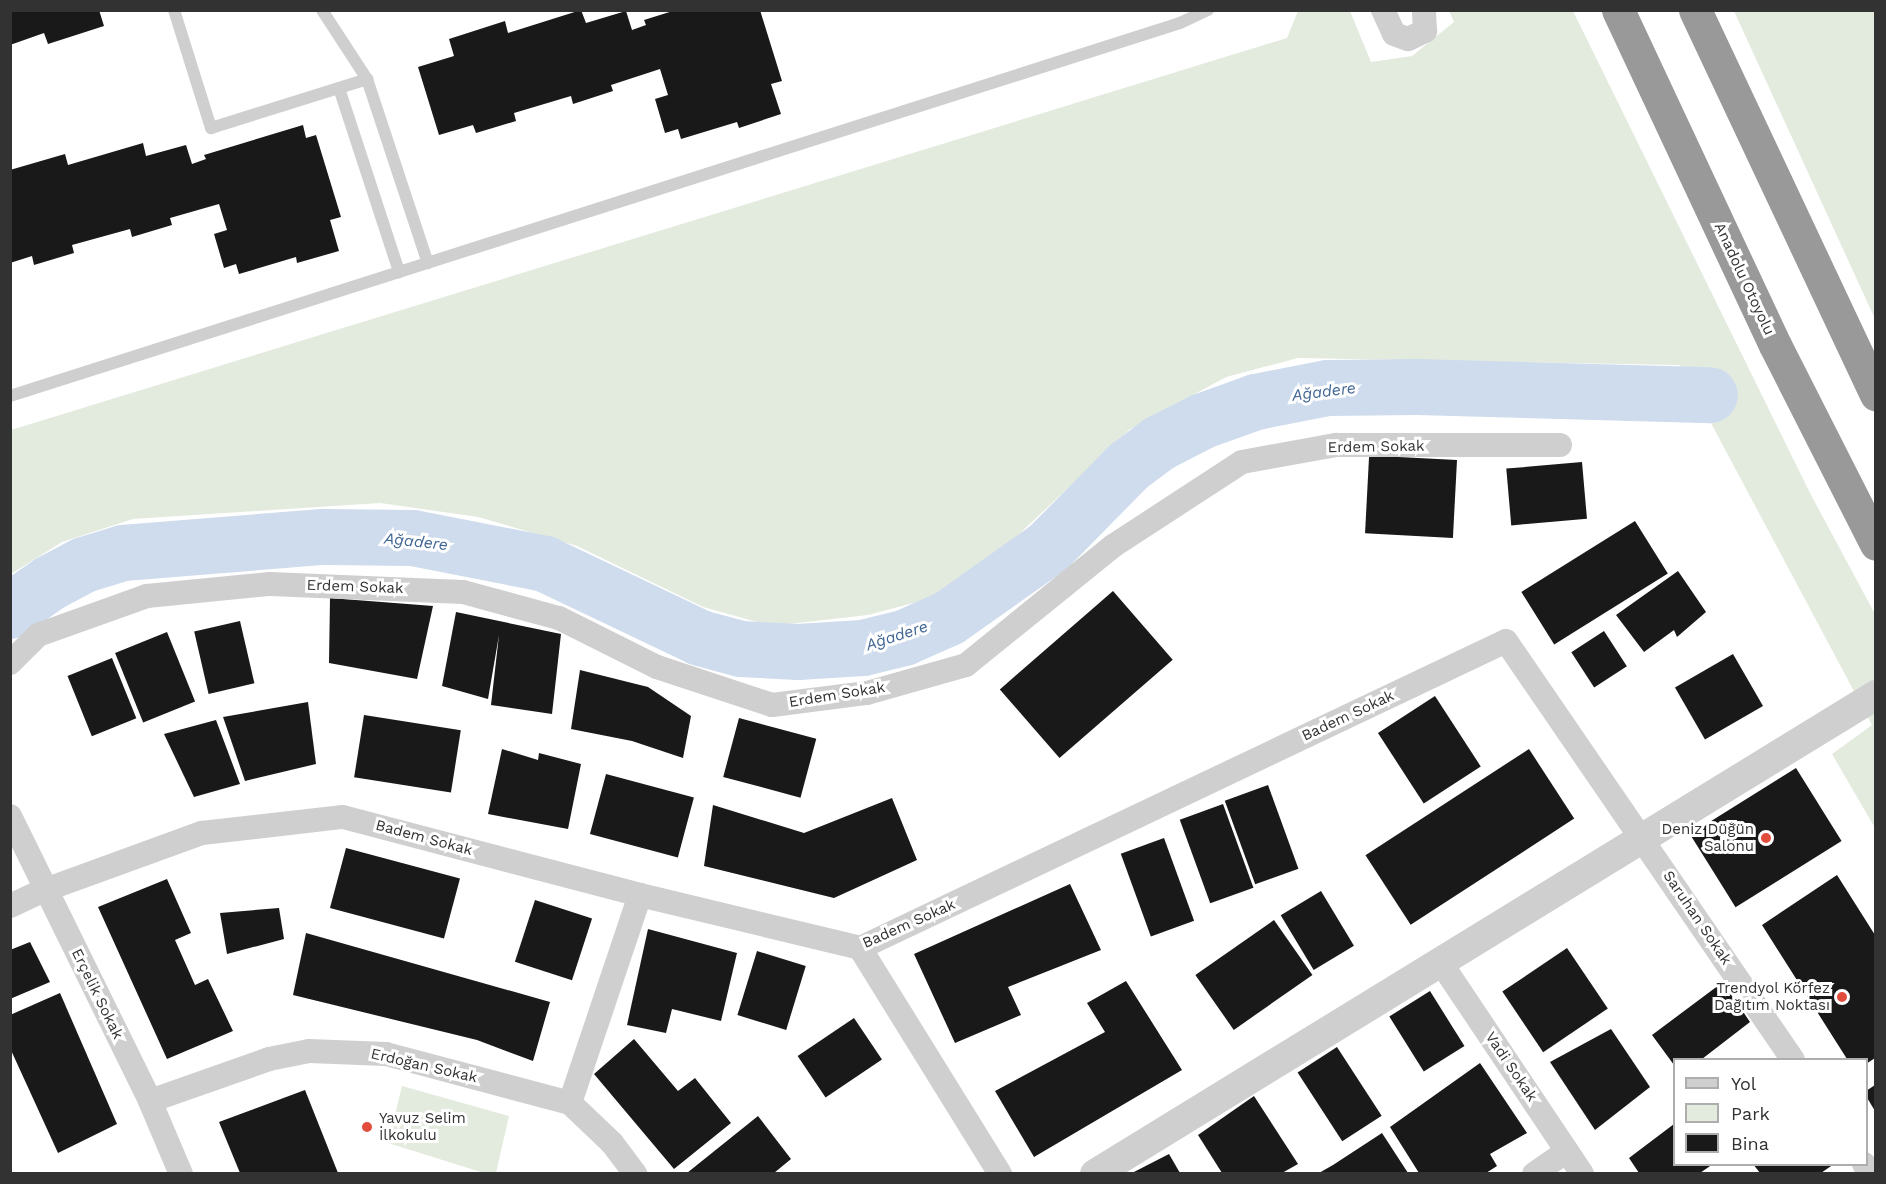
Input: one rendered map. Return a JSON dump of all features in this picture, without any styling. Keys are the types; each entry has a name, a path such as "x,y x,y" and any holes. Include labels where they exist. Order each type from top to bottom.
{"highway":[{"name":"Anadolu Otoyolu","path":"1618,10 1775,345 1875,544"},
{"path":"1695,10 1875,394"}],"street":[{"path":"1383,10 1394,34 1408,39 1425,31 1424,10"},
{"name":"Erdem Sokak","path":"10,663 38,635 147,596 270,584 463,592 559,618 657,667 772,705 867,693 966,665 1113,546 1242,462 1336,445 1560,445"},
{"name":"Badem Sokak","path":"10,906 45,890 202,833 343,817 640,895 860,948 1506,641 1642,836"},
{"path":"1095,1173 1875,694"},
{"name":"Erçelik Sokak","path":"10,816 150,1101 181,1173"},
{"name":"Saruhan Sokak","path":"1642,836 1792,1058"},
{"path":"570,1102 640,895"},
{"path":"860,948 1000,1173"},
{"name":"Vadi Sokak","path":"1439,960 1582,1173"},
{"name":"Erdoğan Sokak","path":"150,1101 269,1059 344,1050 386,1054 570,1102 612,1143 635,1173"},
{"path":"1534,1173 1567,1151"}],"lane":[{"path":"174,10 211,128 367,79"},
{"path":"322,10 367,79 428,263"},
{"path":"10,396 1158,30 1208,10"},
{"path":"1613,10 1671,122"},
{"path":"339,88 399,272"}],"green space":[{"path":"1298,11 1350,11 1371,62 1412,56 1454,22 1449,11 1573,11 1811,495 1875,614 1875,828 1832,754 1872,725 1680,365 1298,358 1226,377 1129,430 996,556 932,598 868,615 771,626 703,607 577,546 478,517 380,503 133,519 62,542 11,574 11,430 1287,38"},
{"path":"1734,11 1875,11 1875,319"},
{"path":"402,1086 509,1116 496,1173 484,1173 388,1143"}],"building":[{"path":"10,10 99,10 104,26 48,44 44,33 10,45"},
{"path":"581,10 586,23 626,11 632,30 646,25 644,20 676,10 760,10 782,81 771,84 781,114 739,128 737,122 681,139 678,129 665,133 655,99 668,95 660,69 611,85 613,91 573,104 571,96 514,113 516,121 476,133 473,125 439,135 418,67 454,56 449,39 505,21 508,33"},
{"path":"303,125 306,138 316,135 341,217 330,220 339,251 297,263 296,257 239,274 236,264 224,268 214,234 227,230 219,204 170,218 172,225 132,237 130,229 72,245 74,253 34,265 32,256 10,263 10,170 65,154 68,165 143,143 146,156 186,145 192,164 206,159 204,155"},
{"path":"1369,455 1457,460 1453,538 1365,533"},
{"path":"1582,462 1587,519 1511,525 1506,469"},
{"path":"1635,521 1668,574 1554,645 1521,592"},
{"path":"1678,571 1706,612 1677,637 1674,630 1644,652 1616,615"},
{"path":"1113,591 1173,660 1059,758 1000,689"},
{"path":"330,598 433,606 417,679 329,663"},
{"path":"456,612 561,634 552,714 491,705 499,635 488,699 442,686"},
{"path":"240,621 254,683 209,694 194,632"},
{"path":"1604,631 1627,666 1594,687 1571,652"},
{"path":"167,632 195,702 143,723 115,653"},
{"path":"1733,654 1763,706 1705,739 1675,688"},
{"path":"112,658 136,718 92,736 67,676"},
{"path":"580,670 648,687 691,716 683,758 632,741 571,729"},
{"path":"1435,696 1481,766 1424,803 1378,733"},
{"path":"308,702 316,764 245,781 223,717"},
{"path":"364,715 461,730 451,793 354,777"},
{"path":"739,718 816,739 800,798 723,777"},
{"path":"216,720 240,784 194,797 164,734"},
{"path":"502,749 538,760 539,753 581,764 568,829 488,814"},
{"path":"1529,749 1574,819 1411,925 1365,855"},
{"name":"Deniz Düğün Salonu","path":"1796,768 1842,841 1736,907 1690,834"},
{"path":"606,774 694,798 678,857 590,834"},
{"path":"1268,785 1298,869 1255,884 1225,801"},
{"path":"892,798 917,860 834,898 704,866 713,805 804,833"},
{"path":"1223,804 1253,888 1210,903 1180,820"},
{"path":"1164,838 1194,921 1151,936 1121,854"},
{"path":"346,848 460,879 444,938 330,908"},
{"name":"Trendyol Körfez Dağıtım Noktası","path":"1837,875 1875,935 1875,1058 1868,1063 1868,1058 1846,1058 1762,925"},
{"path":"167,879 191,933 175,940 195,985 208,979 233,1031 167,1059 98,907"},
{"path":"1070,884 1101,950 1008,987 1021,1015 955,1043 914,954"},
{"path":"1321,891 1354,946 1314,970 1281,915"},
{"path":"535,900 592,919 572,980 515,962"},
{"path":"279,908 284,939 227,954 220,913"},
{"path":"1274,920 1312,975 1234,1030 1195,975"},
{"path":"648,929 737,953 721,1021 672,1009 666,1033 627,1025"},
{"path":"306,933 550,1002 533,1061 477,1040 293,995"},
{"path":"30,942 50,982 10,999 10,950"},
{"path":"1567,948 1608,1009 1543,1052 1502,992"},
{"path":"757,951 806,966 786,1030 737,1015"},
{"path":"1126,981 1182,1070 1034,1157 995,1091 1105,1032 1087,1003"},
{"path":"1723,982 1750,1022 1703,1058 1673,1058 1673,1064 1652,1035"},
{"path":"1430,991 1464,1046 1424,1072 1389,1016"},
{"path":"60,993 117,1124 58,1153 10,1048 10,1015"},
{"path":"854,1018 882,1059 826,1097 798,1056"},
{"path":"1611,1029 1650,1087 1595,1130 1550,1062"},
{"path":"634,1039 678,1091 695,1078 731,1123 674,1169 594,1074"},
{"path":"1337,1047 1382,1116 1342,1141 1298,1073"},
{"path":"1480,1063 1527,1133 1490,1154 1497,1166 1486,1173 1419,1173 1390,1127"},
{"path":"1875,1085 1875,1111 1868,1099 1868,1090"},
{"path":"305,1090 338,1173 240,1173 219,1122"},
{"path":"1254,1096 1298,1164 1282,1173 1222,1173 1198,1135"},
{"path":"758,1116 791,1159 774,1173 687,1173"},
{"path":"1673,1125 1673,1166 1710,1166 1700,1173 1639,1173 1629,1158"},
{"path":"1382,1133 1408,1173 1319,1173 1333,1165"},
{"path":"1169,1154 1180,1173 1132,1173"},
{"path":"1755,1166 1831,1166 1821,1173 1760,1173"}],"waterway":[{"name":"Ağadere","path":"10,611 50,583 84,565 123,553 323,537 413,538 545,564 700,638 741,649 798,652 863,648 904,638 949,618 1048,548 1129,466 1160,443 1203,421 1256,402 1328,388 1417,387 1710,395"}],"place":[{"name":"Deniz Düğün Salonu","path":"1766,838"},
{"name":"Trendyol Körfez Dağıtım Noktası","path":"1842,997"},
{"name":"Yavuz Selim İlkokulu","path":"367,1127"}]}
